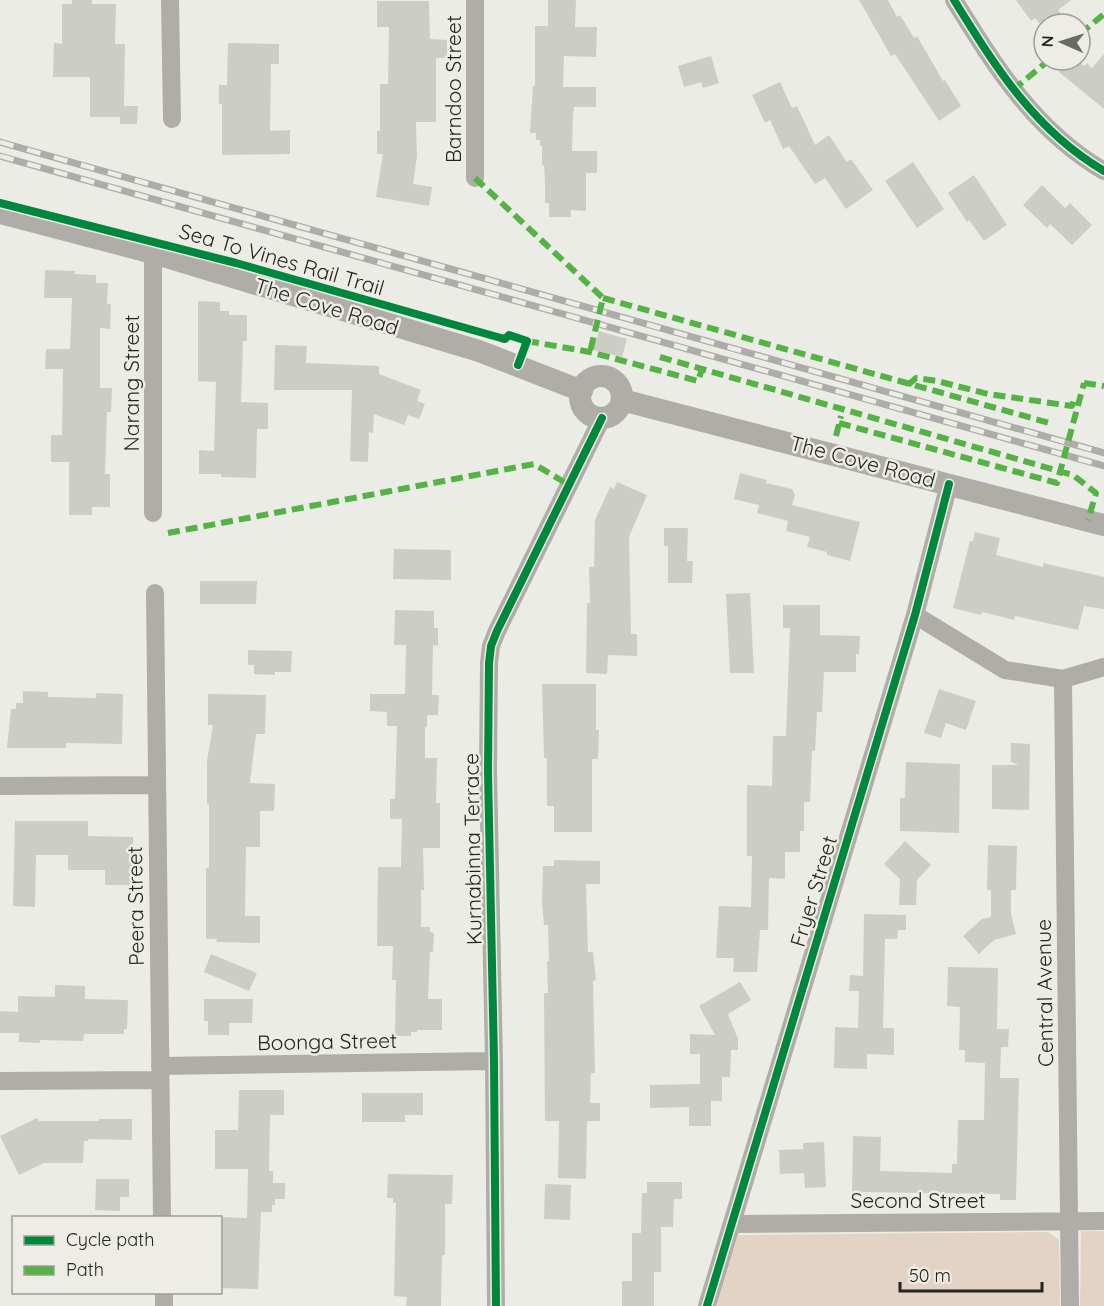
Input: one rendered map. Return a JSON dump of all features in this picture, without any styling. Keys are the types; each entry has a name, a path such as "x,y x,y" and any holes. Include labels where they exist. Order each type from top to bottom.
{"street":[{"path":"170,0 172,119"},
{"name":"Barndoo Street","path":"475,0 475,178"},
{"path":"954,0 996,67 1025,105 1074,150 1104,171"},
{"name":"The Cove Road","path":"0,213 153,253 479,351 582,391"},
{"name":"Narang Street","path":"153,253 153,513"},
{"path":"602,376 615,381 619,386 622,400 615,412 602,418 590,415 585,410 580,397 582,391 590,380 602,376"},
{"name":"The Cove Road","path":"622,400 1104,525"},
{"name":"Kurnabinna Terrace","path":"495,1306 494,1061 488,772 491,646 602,418"},
{"name":"Fryer Street","path":"707,1306 915,615 949,484"},
{"name":"Peera Street","path":"155,593 162,1216"},
{"path":"915,615 1005,670 1063,679 1104,667"},
{"name":"Central Avenue","path":"1063,679 1070,1306"},
{"path":"0,786 156,785"},
{"name":"Boonga Street","path":"0,1082 160,1073 494,1061"},
{"name":"Second Street","path":"732,1224 1104,1221"}],"shaded area":[{"path":"1081,1231 1104,1231 1104,1306 1080,1306"},
{"path":"1048,1232 1059,1240 1060,1306 717,1306 738,1235"}],"building":[{"path":"72,0 92,0 92,4 116,4 115,44 125,44 124,106 138,106 137,124 120,124 120,117 90,117 90,77 53,77 54,43 62,44 62,4 72,4"},
{"path":"548,0 576,0 575,27 597,27 596,57 564,56 563,87 596,87 596,107 574,107 572,151 597,151 597,173 586,173 586,211 571,210 571,217 549,217 549,203 545,203 542,146 540,146 540,140 536,140 536,133 530,133 533,86 535,86 535,26 548,26"},
{"path":"859,0 888,0 897,17 900,15 914,38 917,36 943,81 945,80 961,106 939,121 895,54 891,56"},
{"path":"1016,0 1071,0 1058,10 1060,12 1032,12 1031,21"},
{"path":"377,1 429,1 430,39 447,40 447,58 436,58 436,122 416,122 417,156 413,184 432,187 429,206 376,197 383,154 377,154 377,131 380,131 380,84 388,84 389,27 377,27"},
{"path":"228,43 279,44 279,64 271,64 270,131 290,130 290,154 222,155 222,104 219,104 219,85 227,85"},
{"path":"1104,54 1104,109 1059,72 1092,72 1092,68"},
{"path":"711,56 719,83 703,88 701,82 684,87 678,66"},
{"path":"780,82 792,108 797,106 815,145 829,135 847,162 851,159 873,190 846,209 825,178 815,184 789,146 783,149 770,120 765,123 752,95"},
{"path":"913,162 944,209 917,228 885,181"},
{"path":"974,175 1007,225 984,241 969,220 967,222 948,193"},
{"path":"1042,185 1065,208 1070,203 1092,225 1072,245 1050,224 1047,228 1023,205"},
{"path":"45,270 75,271 75,274 96,275 96,283 108,283 107,304 111,304 110,329 100,328 100,388 112,388 111,412 107,412 105,474 110,474 110,507 92,507 92,515 69,515 69,462 51,462 51,435 62,435 63,369 45,369 46,349 70,349 72,298 44,298"},
{"path":"198,301 220,302 220,311 229,311 229,315 247,315 247,341 243,341 241,402 268,403 268,429 257,429 256,478 199,474 199,450 214,451 216,382 198,381"},
{"path":"599,331 627,339 622,357 593,350"},
{"path":"275,345 307,346 306,363 379,366 379,374 421,390 417,401 425,404 419,419 408,415 404,425 374,414 373,433 369,432 368,462 350,461 352,390 274,390"},
{"path":"740,473 767,480 766,483 792,489 795,495 792,505 860,522 850,561 807,547 810,537 786,531 788,521 757,513 759,505 734,499"},
{"path":"617,482 647,495 629,537 631,634 637,634 637,656 608,655 607,674 586,673 587,603 590,603 589,567 594,567 595,520 610,487 614,489"},
{"path":"664,528 688,528 687,561 693,561 692,583 668,583 668,546 664,546"},
{"path":"975,532 1000,538 996,555 1043,567 1043,563 1104,577 1104,609 1084,606 1078,630 1015,616 1014,620 953,608 970,541 973,541"},
{"path":"394,549 451,550 451,580 393,579"},
{"path":"200,581 257,581 256,604 200,604"},
{"path":"750,593 754,673 730,673 726,594"},
{"path":"783,605 820,605 820,635 860,636 859,654 856,654 856,672 824,672 822,712 817,712 815,751 812,751 810,802 804,802 804,831 800,831 800,852 785,852 785,879 769,878 768,930 760,930 757,972 733,972 734,958 716,958 719,906 751,907 752,856 747,856 747,785 772,786 773,736 786,736 790,628 783,628"},
{"path":"395,610 434,611 434,628 438,628 438,646 433,645 432,695 439,695 438,715 427,715 425,758 437,758 436,803 440,803 440,848 423,848 424,890 421,890 421,927 430,927 430,932 434,933 433,952 430,952 428,999 442,999 442,1030 417,1030 417,1032 411,1032 411,1036 395,1036 396,980 392,980 393,946 377,946 378,867 401,867 402,819 390,819 390,799 395,799 397,726 387,726 387,712 370,711 370,694 405,694 406,645 394,645"},
{"path":"248,650 292,651 291,672 275,672 275,675 254,674 254,665 248,665"},
{"path":"542,684 596,684 596,730 599,730 598,759 592,759 592,832 554,832 554,806 547,806 547,758 544,758"},
{"path":"939,689 976,701 966,730 946,723 941,738 924,733"},
{"path":"23,691 48,692 48,697 96,698 96,693 123,694 122,744 66,743 66,748 7,748 11,709 16,709 16,703 23,703"},
{"path":"208,694 266,695 265,734 256,734 250,783 275,784 274,811 260,811 260,847 246,847 245,916 260,916 260,943 216,942 217,939 206,939 206,868 209,868 207,761 213,725 208,725"},
{"path":"1011,743 1030,744 1029,810 992,809 992,765 1019,765 1011,762"},
{"path":"906,762 960,764 959,833 900,831 900,798 905,798"},
{"path":"15,821 88,821 88,836 133,837 133,885 105,885 105,870 68,870 68,855 36,855 35,907 13,906"},
{"path":"905,841 931,865 917,880 916,905 899,905 900,879 884,864"},
{"path":"988,845 1017,846 1016,890 1011,890 1011,914 1016,934 994,940 979,954 963,936 982,919 991,917 991,890 987,890"},
{"path":"554,860 600,861 600,884 586,884 588,952 593,952 596,980 593,981 595,1073 591,1073 590,1103 600,1103 600,1121 587,1121 586,1179 558,1178 559,1121 545,1121 544,993 548,993 547,961 549,961 548,925 544,925 542,903 543,866 554,866"},
{"path":"864,914 906,915 906,930 898,930 897,939 885,939 883,1028 894,1028 894,1055 867,1054 867,1069 834,1068 835,1027 858,1028 859,991 849,991 850,975 863,976"},
{"path":"211,954 257,973 249,991 204,972"},
{"path":"948,967 998,968 997,1029 1009,1029 1008,1047 1001,1047 1000,1078 1019,1078 1016,1200 1000,1200 1000,1194 852,1192 853,1136 881,1137 880,1171 952,1173 952,1164 957,1164 958,1120 984,1120 985,1063 965,1062 965,1050 959,1050 960,1007 947,1006"},
{"path":"740,982 751,1000 728,1014 738,1039 738,1050 731,1050 730,1077 722,1077 722,1101 711,1101 711,1126 689,1126 689,1107 650,1108 650,1085 700,1084 700,1054 690,1054 690,1034 715,1035 699,1006"},
{"path":"55,985 85,986 85,999 128,1000 127,1029 124,1029 124,1034 84,1034 83,1041 40,1040 40,1043 19,1042 19,1033 0,1033 0,1011 18,1012 18,996 55,997"},
{"path":"204,999 253,999 252,1023 229,1023 229,1035 208,1035 208,1021 204,1021"},
{"path":"239,1090 284,1090 284,1115 270,1115 269,1171 273,1171 273,1183 285,1183 285,1199 275,1199 272,1212 261,1212 258,1289 222,1288 222,1217 247,1218 248,1169 215,1169 215,1130 238,1130"},
{"path":"362,1093 423,1093 423,1115 405,1115 405,1122 362,1122"},
{"path":"37,1118 39,1121 132,1119 132,1140 88,1139 84,1141 83,1163 44,1163 19,1175 0,1136"},
{"path":"824,1142 826,1187 805,1188 804,1173 780,1174 779,1150 803,1149 803,1143"},
{"path":"388,1174 453,1175 452,1204 445,1204 445,1255 442,1255 441,1306 406,1306 407,1297 394,1296 396,1203 393,1203 393,1198 387,1198"},
{"path":"96,1179 129,1179 129,1197 120,1197 120,1211 95,1210"},
{"path":"647,1182 682,1182 682,1199 674,1199 673,1227 661,1227 661,1272 654,1272 654,1306 622,1306 622,1281 632,1281 632,1233 641,1233 642,1193 647,1193"},
{"path":"545,1184 571,1185 570,1220 544,1219"}],"railway":[{"path":"0,142 1104,453"},
{"path":"0,156 1104,466"}],"marked path":[{"path":"1092,24 1104,14"},
{"path":"1013,90 1035,72"},
{"path":"475,178 603,298 590,352"},
{"path":"603,298 1053,424"},
{"path":"527,341 590,352 698,381 702,369"},
{"path":"660,357 1073,475 1096,493 1088,520"},
{"path":"908,385 916,378 988,394 1072,406 1075,396"},
{"path":"1084,383 1104,386"},
{"path":"839,423 1057,483 1084,383"},
{"path":"836,436 841,416"},
{"path":"168,533 534,464 569,485"}],"cycle path":[{"path":"954,0 1018,95 1057,136 1079,155 1104,171"},
{"name":"Sea To Vines Rail Trail","path":"0,203 236,263 501,338 505,339 509,335 527,341 518,365"},
{"path":"496,1306 488,772 491,646 602,418"},
{"path":"707,1306 915,615 949,484"}]}
